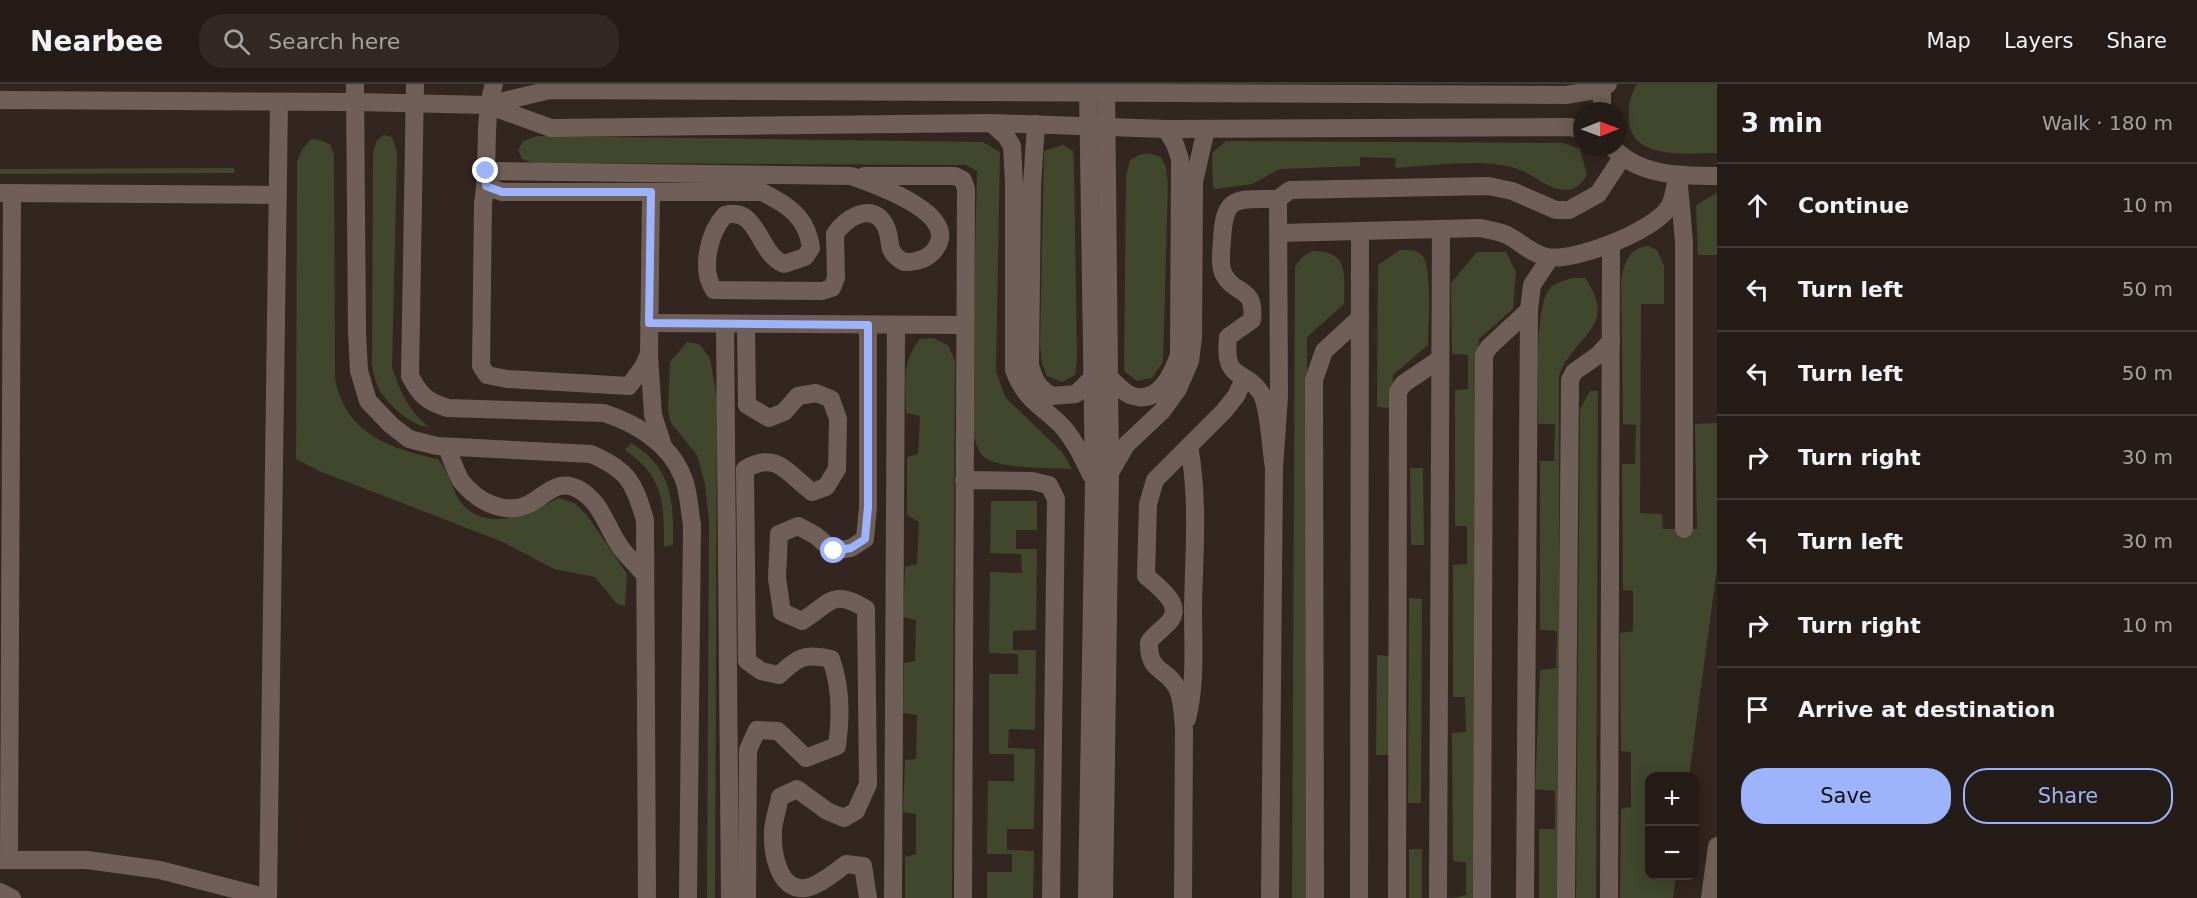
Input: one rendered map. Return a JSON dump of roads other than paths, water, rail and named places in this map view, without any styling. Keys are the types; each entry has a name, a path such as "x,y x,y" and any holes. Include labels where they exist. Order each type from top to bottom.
{"street":[{"path":"416,84 410,376 418,391 429,403 469,411 604,413 627,420 663,446"},
{"path":"494,84 487,105 481,366 487,375 507,379 629,386"},
{"path":"1087,898 1094,482 1101,379 1098,165 1088,84"},
{"path":"1098,165 1106,84"},
{"path":"0,100 279,103 355,93 416,104 487,105 550,90 1034,88 1566,95 1605,87 1603,102"},
{"path":"355,93 357,332 359,370 368,401 391,425 410,439 447,447 591,454 614,464 635,488 645,520 647,898"},
{"path":"276,195 6,193 5,860 87,860 160,870 268,898 279,103"},
{"path":"487,105 551,128 991,123 1166,129 1573,128"},
{"path":"991,123 1006,136 1012,146 1014,370 1021,390 1061,426 1074,442 1094,482"},
{"path":"1036,124 1032,185 1030,364 1033,377 1038,386 1052,396 1076,394 1101,379"},
{"path":"1101,379 1131,396 1143,397 1158,391 1170,378 1179,356 1180,159 1176,144 1166,129"},
{"path":"1110,472 1126,446 1162,411 1178,389 1190,361 1193,338 1194,182 1206,129"},
{"path":"1274,468 1266,404 1261,392 1232,369 1226,354 1228,337 1252,320 1254,306 1247,292 1228,281 1222,272 1222,222 1228,206 1238,200 1278,199 1290,190 1479,186 1512,191 1556,210 1569,210 1598,194 1616,156"},
{"path":"1625,156 1652,171 1678,176 1717,176"},
{"path":"486,179 502,192 762,192 777,200 805,224 811,248 804,257 784,264 774,260 766,251 754,225 745,215 735,212 724,215 711,237 709,283 714,290 822,291 832,288 836,278 835,234 850,216 864,213 876,216 885,225 890,250 896,258 904,262 915,262 933,253 939,243 939,229 934,217 888,189 851,176"},
{"path":"486,179 955,176 963,180 966,189 963,898"},
{"path":"1279,232 1480,228 1497,231 1536,254 1550,258 1588,253 1611,244 1657,219 1669,207 1678,176"},
{"path":"1678,176 1684,242 1684,529"},
{"path":"651,192 649,354 653,415 663,446 682,475 692,525 688,898"},
{"path":"1270,898 1274,468 1279,426 1278,199"},
{"path":"1438,898 1441,229"},
{"path":"1359,898 1360,231"},
{"path":"1609,898 1611,244"},
{"path":"1525,898 1529,310 1532,285 1550,258"},
{"path":"1482,898 1484,355 1489,347 1529,310"},
{"path":"1315,898 1314,380 1324,351 1360,318"},
{"path":"649,323 964,325"},
{"path":"725,324 730,898"},
{"path":"746,324 747,405 769,418 784,412 798,396 816,393 831,399 838,419 837,469 826,487 812,492 773,462 760,460 745,469 747,661 761,671 779,675 797,658 816,655 831,658 836,672 840,722 837,746 806,758 778,731 757,730 748,750 747,898"},
{"path":"868,325 868,507 865,539 851,548 834,551 815,535 798,526 779,534 777,578 782,612 792,618 802,621 831,599 848,598 866,609 868,784 856,811 844,818 827,812 797,789 780,797 773,831 779,872 790,884 805,888 825,879 846,864 863,866 868,898"},
{"path":"893,898 896,325"},
{"path":"1566,898 1570,380 1574,372 1598,355 1611,341"},
{"path":"604,413 643,368 649,354"},
{"path":"1397,898 1398,392 1403,384 1440,358"},
{"path":"1101,379 1110,472 1104,898"},
{"path":"1183,898 1184,730 1177,686 1154,666 1148,655 1149,642 1168,624 1174,612 1173,601 1146,576 1148,504 1155,480 1230,404 1244,379"},
{"path":"1184,730 1192,702 1193,670 1195,504 1189,446"},
{"path":"447,447 460,479 474,495 492,506 510,508 528,504 559,486 576,488 598,506 620,547 645,575"},
{"path":"964,480 1032,481 1049,485 1056,499 1051,898"},
{"path":"1710,898 1717,846"}]}
